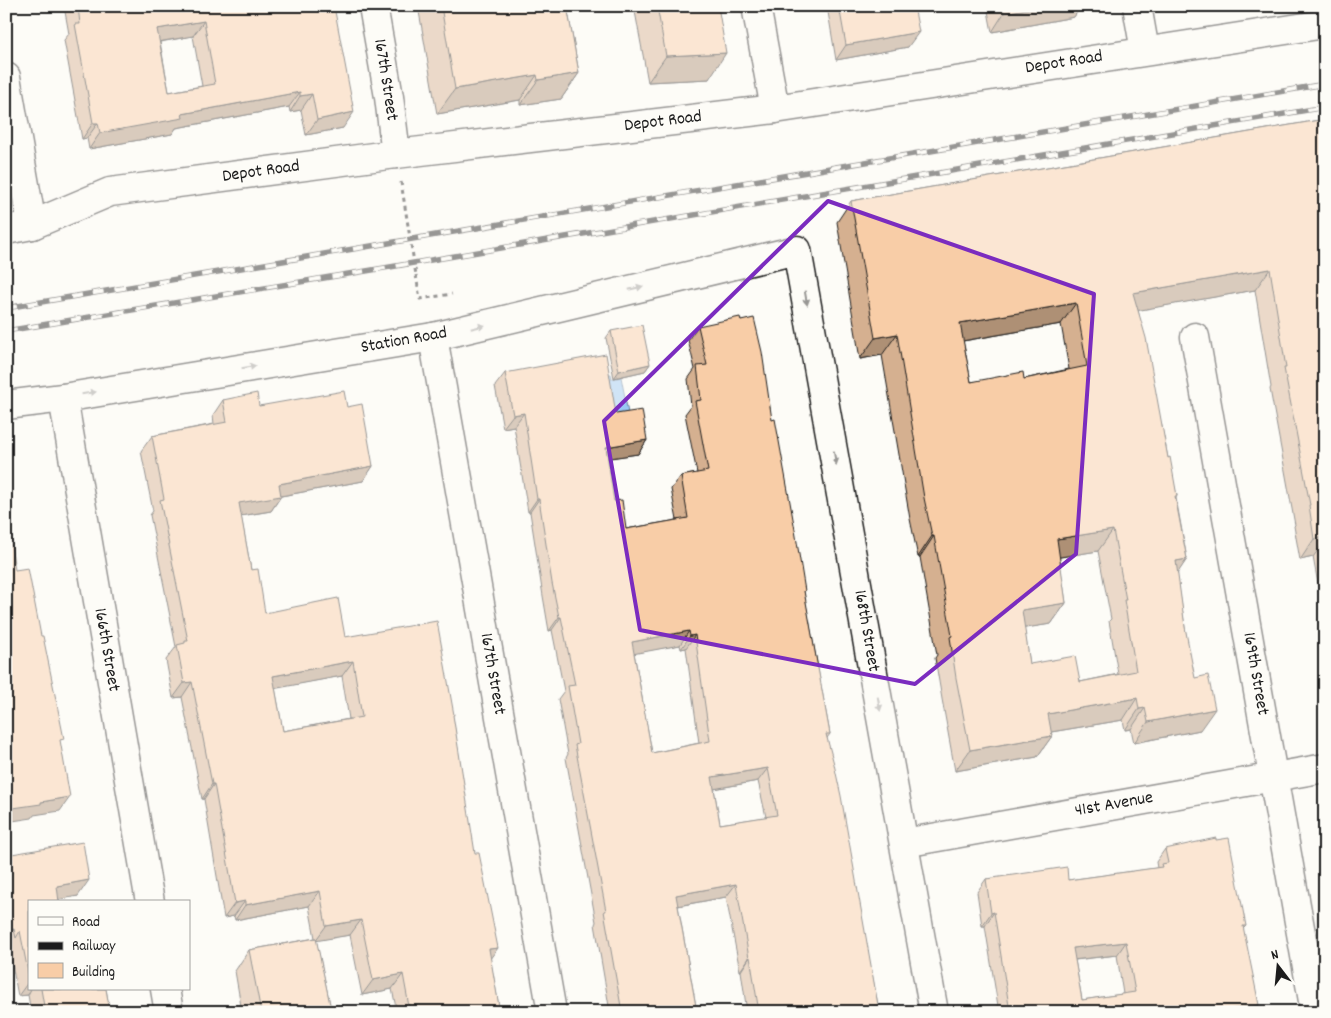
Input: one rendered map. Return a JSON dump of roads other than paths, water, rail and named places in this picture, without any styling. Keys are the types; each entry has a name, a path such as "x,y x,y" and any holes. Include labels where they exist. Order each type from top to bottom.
{"street":[{"name":"167th Street","path":"372,6 389,96 396,154"},
{"path":"756,6 775,109"},
{"path":"1138,6 1146,51"},
{"name":"Depot Road","path":"19,228 110,192 396,154 775,109 1325,24"},
{"path":"6,77 19,228"},
{"name":"Station Road","path":"6,405 63,398 433,337 797,250"},
{"name":"168th Street","path":"797,250 934,1012"},
{"name":"167th Street","path":"433,337 552,1012"},
{"name":"169th Street","path":"1195,337 1315,1012"},
{"name":"166th Street","path":"63,398 150,900"},
{"name":"41st Avenue","path":"904,842 1325,768"},
{"path":"165,990 169,1012"}],"water":[{"path":"611,374 612,379 621,377 629,418 609,422 603,375"}],"railway":[{"path":"6,308 1325,84"},
{"path":"6,331 1325,107"}]}
